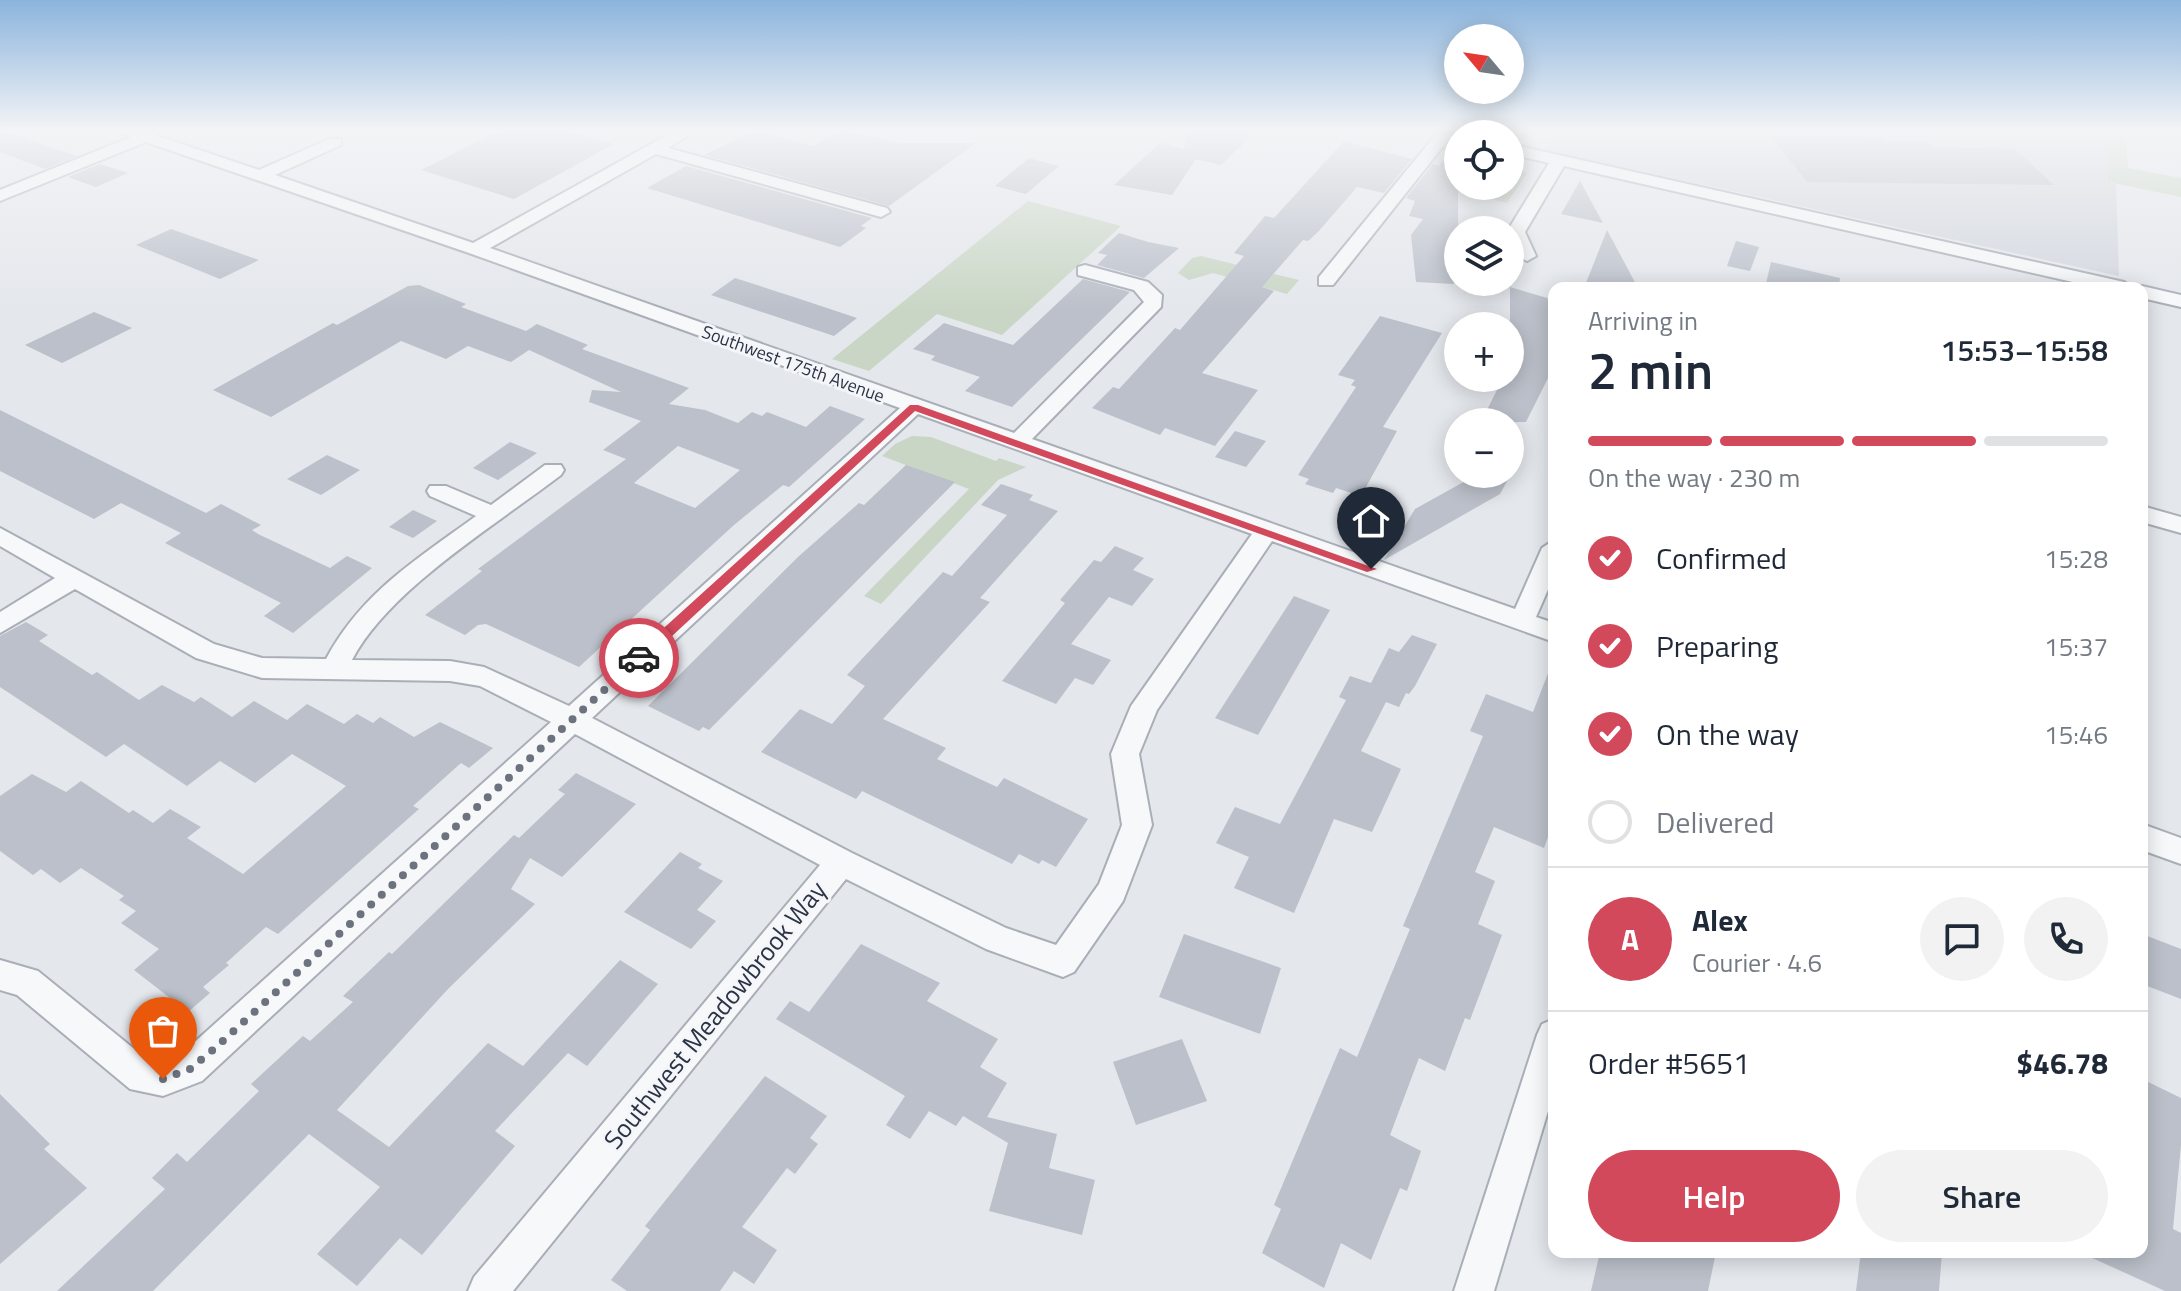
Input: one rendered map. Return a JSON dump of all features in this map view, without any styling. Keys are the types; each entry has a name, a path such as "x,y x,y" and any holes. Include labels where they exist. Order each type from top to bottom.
{"street":[{"name":"Southwest 175th Avenue","path":"299,189 1548,631"},
{"path":"475,249 583,189"},
{"path":"799,189 881,212"},
{"path":"1326,281 1401,189"},
{"path":"1527,256 1516,232 1542,189"},
{"path":"1685,189 2085,282"},
{"path":"1016,443 1152,307 1150,293 1141,286 1085,271"},
{"path":"2148,293 2181,301"},
{"path":"0,975 26,982 142,1077 163,1079 190,1069 914,407"},
{"path":"333,671 354,631 384,597 553,470"},
{"path":"438,491 493,515"},
{"path":"2148,516 2181,525"},
{"name":"Southwest Meadowbrook Way","path":"488,1291 841,862 997,939 1063,962 1112,891 1137,825 1125,754 1145,706 1266,532"},
{"path":"0,536 205,651 262,668 450,671 484,677 841,862"},
{"path":"1522,621 1548,562"},
{"path":"0,624 74,578"},
{"path":"2148,839 2181,851"},
{"path":"1474,1291 1548,1054"}],"shaded area":[{"path":"1724,189 2116,189 2119,276"}],"green space":[{"path":"2143,189 2181,189 2181,197"},
{"path":"1028,201 1121,226 1002,335 937,314 869,371 832,359"},
{"path":"1201,256 1299,280 1287,294 1213,273 1189,280 1178,273 1192,258"},
{"path":"912,436 931,437 996,461 999,458 1026,467 998,480 881,604 864,596 969,489 882,456 895,444"}],"building":[{"path":"483,189 532,189 514,199"},
{"path":"651,189 769,189 872,218 861,226 866,228 840,247"},
{"path":"828,189 912,189 889,206"},
{"path":"1008,189 1032,189 1026,194"},
{"path":"1139,189 1176,189 1172,195"},
{"path":"1300,189 1355,189 1318,232 1308,241 1303,240 1262,287 1274,291 1202,373 1258,390 1215,446 1165,428 1160,435 1092,408 1113,387 1119,389 1175,328 1180,330 1244,256 1234,253 1265,216 1274,218"},
{"path":"1413,189 1444,189 1444,200 1458,200 1458,216 1444,216 1444,283 1416,282 1411,235 1423,219 1409,216 1415,201 1406,198"},
{"path":"1575,189 1585,189 1603,223 1561,214"},
{"path":"171,229 259,260 220,279 136,245"},
{"path":"1607,230 1635,282 1586,282"},
{"path":"1119,233 1179,248 1144,278 1097,265 1107,255 1098,253"},
{"path":"1736,241 1759,247 1750,271 1727,266"},
{"path":"1771,262 1840,278 1840,282 1766,282"},
{"path":"735,278 857,318 834,336 711,295"},
{"path":"1083,279 1130,292 1012,407 965,391 980,377 931,360 935,356 913,349 944,323 1013,345"},
{"path":"419,285 466,304 461,307 526,331 537,324 588,345 582,349 689,388 669,404 705,410 738,423 752,412 762,416 767,412 806,427 830,406 865,419 789,487 783,485 734,525 579,667 486,624 478,625 465,635 425,615 482,571 478,569 626,459 603,450 641,421 589,402 592,390 621,392 529,350 511,362 468,346 446,359 401,341 271,417 213,390 333,323 337,325 408,286","holes":["678,446 740,470 695,508 634,483"]},
{"path":"1524,291 1548,298 1548,378 1526,422 1524,408 1488,408 1496,392 1524,392 1524,312 1510,312 1510,296 1524,296"},
{"path":"94,312 132,328 62,363 25,345"},
{"path":"1380,316 1442,333 1383,427 1397,431 1361,496 1336,488 1333,493 1305,484 1309,479 1298,475 1356,387 1351,385 1355,380 1338,375"},
{"path":"0,410 206,513 221,504 261,525 252,530 258,534 330,568 347,556 372,568 293,633 264,616 281,603 165,543 181,533 121,503 94,519 0,471"},
{"path":"1235,431 1266,441 1246,467 1215,457"},
{"path":"510,442 537,453 498,480 473,468"},
{"path":"327,455 360,470 321,495 287,479"},
{"path":"906,465 955,482 709,730 703,727 699,731 648,706 798,557 859,503 864,505"},
{"path":"1001,484 1033,495 1029,500 1058,511 980,598 990,602 883,719 946,748 937,759 997,787 1004,778 1088,819 1056,867 1042,860 1039,864 1019,854 1012,864 862,791 856,799 761,752 800,709 832,724 865,686 847,675 943,572 952,576 1007,515 981,505"},
{"path":"1453,488 1503,488 1500,494 1384,560 1415,509"},
{"path":"413,510 437,521 413,538 389,527"},
{"path":"1115,546 1144,558 1133,570 1154,579 1132,606 1109,597 1071,644 1111,660 1093,685 1075,678 1056,704 1002,681 1065,603 1060,600 1094,560 1101,562"},
{"path":"1294,596 1330,610 1258,735 1215,718"},
{"path":"26,622 48,635 39,641 92,675 97,672 139,700 162,685 194,702 201,697 232,717 254,701 287,720 307,704 344,724 357,714 373,723 380,717 414,737 440,722 493,748 469,768 461,763 413,806 419,809 278,934 266,927 203,987 210,993 188,1012 134,970 159,949 121,923 136,911 119,900 124,896 81,868 60,883 41,869 33,875 0,851 0,796 32,774 66,792 81,781 129,813 133,810 153,823 170,809 201,827 187,838 243,874 346,786 292,754 255,783 220,761 187,786 124,744 106,757 0,687 0,636"},
{"path":"1412,635 1437,644 1415,686 1409,694 1406,693 1399,707 1386,702 1361,751 1401,769 1372,832 1334,819 1294,913 1234,888 1249,857 1216,843 1235,807 1280,824 1346,700 1339,697 1350,676 1371,683 1389,648 1399,652"},
{"path":"1548,673 1548,837 1544,848 1494,827 1475,872 1495,881 1478,924 1502,935 1470,1020 1465,1018 1445,1071 1419,1058 1390,1135 1421,1151 1407,1191 1400,1188 1371,1260 1341,1243 1324,1288 1262,1253 1281,1209 1274,1205 1340,1048 1357,1057 1410,929 1403,926 1483,736 1470,731 1486,694 1533,712"},
{"path":"576,773 636,804 562,877 530,858 511,889 535,904 448,989 337,1110 389,1147 488,1043 523,1066 620,960 658,984 587,1066 568,1053 495,1131 515,1146 422,1255 400,1238 357,1286 317,1254 380,1187 309,1134 153,1291 57,1291 165,1189 152,1178 177,1153 187,1162 259,1091 251,1084 303,1036 310,1041 353,1002 343,996 389,952 392,954 514,835 519,838 565,794 558,790"},
{"path":"680,852 702,864 698,868 723,881 697,910 716,921 691,949 624,912"},
{"path":"1184,934 1281,968 1260,1034 1159,997"},
{"path":"2148,936 2181,949 2181,999 2148,986"},
{"path":"861,944 940,983 927,1001 998,1039 980,1067 1007,1083 987,1117 1057,1134 1049,1168 1095,1180 1082,1235 989,1211 1008,1143 963,1116 956,1126 929,1111 910,1139 886,1125 905,1096 776,1019 790,1001 809,1012"},
{"path":"1182,1039 1207,1101 1136,1125 1113,1062"},
{"path":"765,1076 827,1116 810,1138 818,1144 795,1174 787,1168 742,1227 777,1250 754,1284 734,1271 720,1291 627,1291 611,1280 650,1230 645,1226"},
{"path":"2148,1082 2181,1098 2181,1145 2173,1229 2181,1233 2181,1291 2165,1291 2092,1258 2148,1258"},
{"path":"0,1094 50,1144 44,1149 87,1188 0,1264"},
{"path":"1599,1258 1715,1258 1708,1291 1591,1291"},
{"path":"1860,1258 1942,1258 1939,1291 1856,1291"}],"way so far":[{"path":"163,1079 190,1069 214,1049 639,658"}],"route":[{"path":"639,658 914,407 1371,569"}]}
